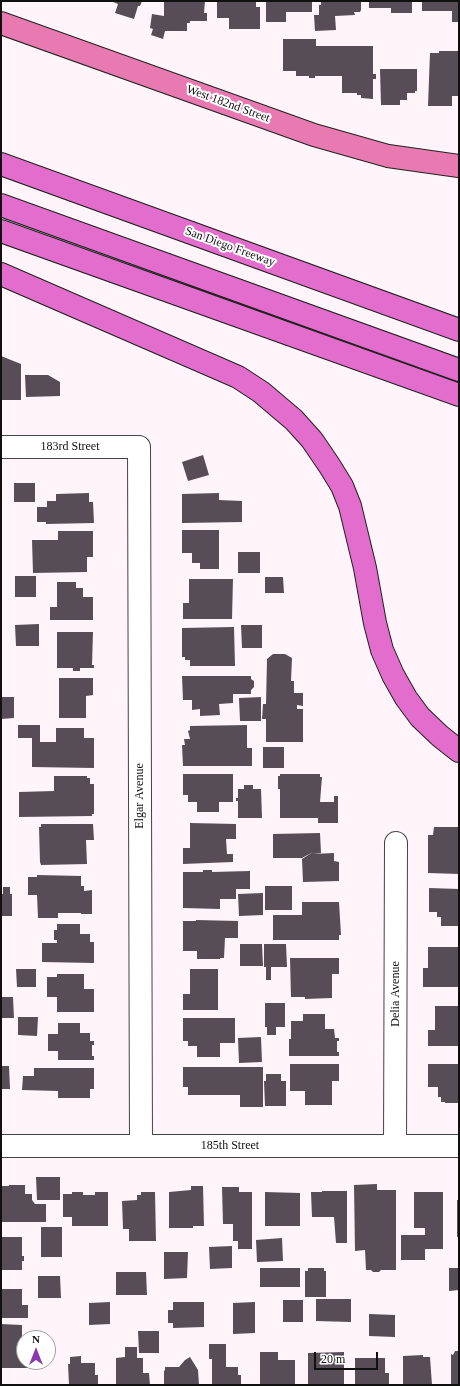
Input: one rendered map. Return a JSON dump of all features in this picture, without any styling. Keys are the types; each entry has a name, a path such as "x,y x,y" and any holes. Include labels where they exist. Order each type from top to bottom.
{"highway":[{"name":"San Diego Freeway","path":"1,164 459,330"},
{"path":"1,190 459,354"},
{"path":"1,205 459,370"},
{"path":"1,231 459,395"},
{"path":"1,274 238,377 261,392 294,420 312,440 330,465 342,486 350,506 365,568 375,623 382,650 393,674 406,698 420,717 459,751"}],"main road":[{"name":"West 182nd Street","path":"1,23 314,135 388,156 459,166"}],"street":[{"name":"183rd Street","path":"1,447 140,447"},
{"name":"Elgar Avenue","path":"140,447 141,1146"},
{"name":"Delia Avenue","path":"395,1146 396,843"},
{"name":"185th Street","path":"1,1146 459,1146"}],"building":[{"path":"111,1 142,1 140,6 138,6 134,19 115,13 118,4"},
{"path":"164,1 205,1 204,13 207,13 207,21 190,21 190,23 187,23 187,31 165,31 163,39 151,35 153,29 150,28 152,14 164,16"},
{"path":"217,1 256,1 256,7 260,7 260,29 229,29 229,18 217,18"},
{"path":"266,1 312,1 312,12 286,12 286,22 266,22"},
{"path":"321,1 361,1 361,10 360,12 354,12 355,15 335,16 336,30 315,31 314,15 319,15 319,5 321,5"},
{"path":"369,1 412,1 412,13 391,13 391,8 369,8"},
{"path":"422,1 459,1 459,22 452,22 452,11 422,11"},
{"path":"283,39 316,39 316,46 373,46 373,74 376,74 376,79 373,79 373,99 361,98 361,95 357,95 357,93 342,93 342,76 315,76 315,78 309,78 309,76 296,76 296,71 283,71"},
{"path":"439,51 459,51 459,96 452,96 452,106 428,106 430,53 439,53"},
{"path":"380,69 417,69 417,91 415,91 415,93 407,93 407,100 400,100 400,105 381,105"},
{"path":"1,356 21,364 21,400 1,400"},
{"path":"25,375 48,375 60,382 60,396 26,397"},
{"path":"203,455 209,475 188,481 182,462"},
{"path":"14,483 35,483 35,502 14,502"},
{"path":"89,493 89,502 93,502 94,523 46,524 46,522 37,522 37,507 47,507 47,501 56,501 56,494"},
{"path":"219,493 219,500 242,501 242,522 182,523 182,494"},
{"path":"182,530 219,530 219,569 200,569 200,563 192,563 192,553 182,553"},
{"path":"58,531 93,531 93,557 87,557 87,572 33,573 32,540 58,540"},
{"path":"238,552 260,552 260,573 238,573"},
{"path":"15,576 36,576 36,597 15,597"},
{"path":"265,577 283,577 284,593 265,593"},
{"path":"189,579 233,579 232,619 183,619 183,603 189,603"},
{"path":"57,582 76,582 76,588 83,588 83,597 93,597 93,620 50,620 50,607 57,607"},
{"path":"39,624 39,646 16,646 15,625"},
{"path":"241,625 262,625 262,648 242,648"},
{"path":"234,627 235,666 190,666 190,660 185,660 185,657 182,657 182,628"},
{"path":"57,632 93,632 92,665 94,665 94,668 80,668 80,671 73,671 73,668 57,668"},
{"path":"273,654 285,654 292,658 291,681 294,681 294,693 303,693 303,706 297,705 297,709 303,709 303,742 266,742 266,719 262,719 263,704 266,704 267,659"},
{"path":"182,676 251,676 251,679 254,681 254,687 251,690 251,694 233,694 233,703 219,704 220,715 200,716 200,709 192,710 192,700 183,700"},
{"path":"59,678 93,678 93,695 86,696 86,718 59,718"},
{"path":"1,697 14,697 14,718 1,719"},
{"path":"261,697 261,721 240,721 239,698"},
{"path":"18,725 40,725 40,742 56,742 56,728 84,728 84,738 94,738 94,768 32,767 32,738 18,738"},
{"path":"247,725 247,748 252,748 252,766 183,766 182,745 185,745 184,739 190,739 188,731 190,730 190,726"},
{"path":"263,747 284,747 284,768 263,768"},
{"path":"183,774 233,774 233,802 219,802 219,812 197,812 197,802 188,802 188,795 183,795"},
{"path":"280,774 320,774 320,777 322,777 320,802 334,802 334,796 338,796 338,823 318,823 318,818 280,818 280,789 278,789 278,776 280,776"},
{"path":"54,776 87,776 87,778 90,778 90,784 94,784 94,814 92,814 92,816 19,817 19,792 54,791"},
{"path":"244,785 253,785 253,789 261,789 262,818 238,818 238,801 236,801 236,798 238,798 238,789 244,789"},
{"path":"190,823 236,824 236,839 226,839 227,854 233,854 233,862 183,864 183,848 190,848"},
{"path":"41,824 93,824 94,840 86,840 87,864 41,865 39,827 41,827"},
{"path":"434,827 459,827 459,874 428,873 428,835 433,835"},
{"path":"320,833 321,853 313,854 334,853 334,861 339,862 339,881 303,882 302,859 313,852 302,858 273,858 273,834"},
{"path":"203,870 212,870 212,872 250,871 250,889 236,889 236,899 220,899 220,909 183,908 183,872 203,872"},
{"path":"37,875 81,876 81,886 84,886 84,891 92,890 92,914 58,913 58,918 38,918 37,895 28,895 28,877 37,877"},
{"path":"265,886 292,886 292,910 265,910"},
{"path":"3,887 10,887 10,894 12,894 12,916 1,916 1,894 3,894"},
{"path":"429,888 459,889 459,926 441,926 441,917 437,917 437,912 429,912"},
{"path":"263,893 263,915 239,916 238,894"},
{"path":"302,902 339,902 341,935 339,935 339,940 273,940 273,915 302,915"},
{"path":"183,921 238,921 238,938 225,938 224,958 197,959 197,951 183,951"},
{"path":"57,924 80,924 80,934 90,934 90,942 94,942 94,963 42,962 42,943 57,943 57,940 54,940 54,930 57,930"},
{"path":"240,944 262,944 263,966 240,966"},
{"path":"264,944 286,944 287,967 271,967 271,980 266,980 266,967 264,967"},
{"path":"428,947 459,947 459,987 423,987 423,968 428,968"},
{"path":"290,958 339,958 339,974 332,974 332,998 305,999 305,997 291,997"},
{"path":"16,969 36,969 36,987 17,987"},
{"path":"190,969 218,969 218,1010 183,1010 183,994 190,994"},
{"path":"57,974 84,974 84,989 94,989 94,1012 57,1012 57,997 47,997 47,977 57,977"},
{"path":"1,997 13,997 14,1018 1,1018"},
{"path":"265,1003 285,1003 285,1027 276,1027 276,1035 267,1035 267,1027 265,1027"},
{"path":"435,1006 459,1006 459,1046 428,1046 428,1030 435,1030"},
{"path":"303,1014 325,1014 325,1029 334,1029 335,1038 339,1038 339,1041 337,1041 337,1052 339,1052 339,1056 289,1056 291,1021 303,1021"},
{"path":"18,1017 38,1017 37,1036 18,1035"},
{"path":"183,1018 235,1018 235,1043 220,1043 220,1057 197,1057 197,1046 188,1046 188,1041 183,1041"},
{"path":"58,1023 80,1023 80,1033 90,1033 90,1041 94,1041 94,1045 92,1045 92,1056 94,1056 94,1060 58,1060 58,1051 48,1051 48,1034 58,1034"},
{"path":"261,1037 262,1062 239,1063 238,1038"},
{"path":"290,1064 339,1064 339,1081 332,1081 332,1105 305,1105 305,1091 290,1091"},
{"path":"428,1064 459,1064 459,1103 441,1102 441,1097 438,1097 438,1087 428,1087"},
{"path":"1,1066 9,1066 10,1089 1,1089"},
{"path":"183,1067 263,1067 263,1107 240,1107 240,1095 188,1095 188,1087 183,1087"},
{"path":"34,1068 94,1068 94,1089 90,1089 90,1098 58,1098 58,1091 22,1090 23,1076 34,1076"},
{"path":"266,1074 281,1074 281,1081 286,1081 286,1106 265,1106 264,1081 266,1081"},
{"path":"36,1177 60,1177 60,1200 37,1200"},
{"path":"377,1184 377,1190 396,1190 396,1270 381,1270 379,1272 373,1272 371,1270 366,1270 365,1250 355,1251 354,1185"},
{"path":"25,1185 25,1194 32,1194 32,1200 35,1204 46,1204 46,1222 1,1222 1,1186"},
{"path":"191,1186 203,1186 204,1226 193,1226 193,1228 169,1228 169,1192 191,1190"},
{"path":"222,1187 239,1187 239,1192 252,1192 252,1249 238,1249 238,1241 233,1241 233,1224 223,1224"},
{"path":"347,1191 347,1243 336,1243 334,1217 312,1217 311,1192"},
{"path":"72,1192 83,1192 83,1195 95,1195 95,1192 108,1192 108,1226 72,1226 72,1217 63,1217 63,1194 72,1194"},
{"path":"141,1192 155,1192 156,1241 129,1241 129,1229 123,1229 122,1201 137,1200 137,1195 141,1195"},
{"path":"265,1192 300,1193 300,1226 265,1226"},
{"path":"414,1192 443,1192 443,1249 425,1249 425,1260 401,1260 401,1235 425,1235 425,1228 414,1228"},
{"path":"457,1200 459,1200 459,1237 457,1237"},
{"path":"41,1227 62,1227 62,1257 41,1257"},
{"path":"1,1237 22,1237 22,1256 24,1256 24,1261 22,1261 22,1270 1,1270"},
{"path":"282,1238 283,1261 257,1262 256,1240"},
{"path":"232,1246 232,1268 210,1269 209,1247"},
{"path":"164,1252 188,1252 187,1278 164,1279"},
{"path":"260,1268 300,1268 300,1287 260,1287"},
{"path":"308,1268 324,1268 324,1271 326,1271 326,1297 305,1297 305,1271 308,1271"},
{"path":"449,1268 459,1268 459,1290 449,1291"},
{"path":"116,1272 146,1272 147,1295 116,1295"},
{"path":"38,1276 60,1276 61,1298 38,1298"},
{"path":"1,1289 22,1289 22,1305 28,1305 28,1318 1,1318"},
{"path":"316,1299 351,1299 351,1322 316,1321"},
{"path":"283,1300 303,1300 303,1322 283,1322"},
{"path":"110,1302 110,1324 89,1325 89,1303"},
{"path":"173,1302 204,1302 204,1327 173,1328 173,1323 168,1323 168,1310 173,1310"},
{"path":"255,1302 255,1333 233,1334 233,1303"},
{"path":"369,1314 395,1315 395,1337 369,1336"},
{"path":"1,1324 22,1325 22,1330 16,1330 16,1368 1,1368"},
{"path":"138,1331 159,1331 159,1353 139,1353"},
{"path":"209,1344 226,1344 226,1367 238,1367 238,1375 241,1375 241,1385 212,1385 212,1359 209,1359"},
{"path":"125,1347 137,1347 137,1358 143,1358 143,1373 149,1373 150,1385 116,1385 116,1358 125,1357"},
{"path":"455,1351 459,1351 459,1385 451,1385 451,1354 453,1355"},
{"path":"260,1352 278,1352 278,1360 295,1360 295,1385 260,1385"},
{"path":"344,1352 344,1385 308,1385 308,1353"},
{"path":"423,1355 423,1357 430,1357 432,1385 403,1385 403,1356"},
{"path":"81,1356 81,1363 95,1363 95,1375 98,1375 98,1385 69,1385 68,1364 70,1364 70,1357"},
{"path":"190,1357 198,1370 199,1385 164,1385 165,1367 179,1367"},
{"path":"355,1358 385,1358 385,1373 389,1373 389,1385 355,1385"}]}
